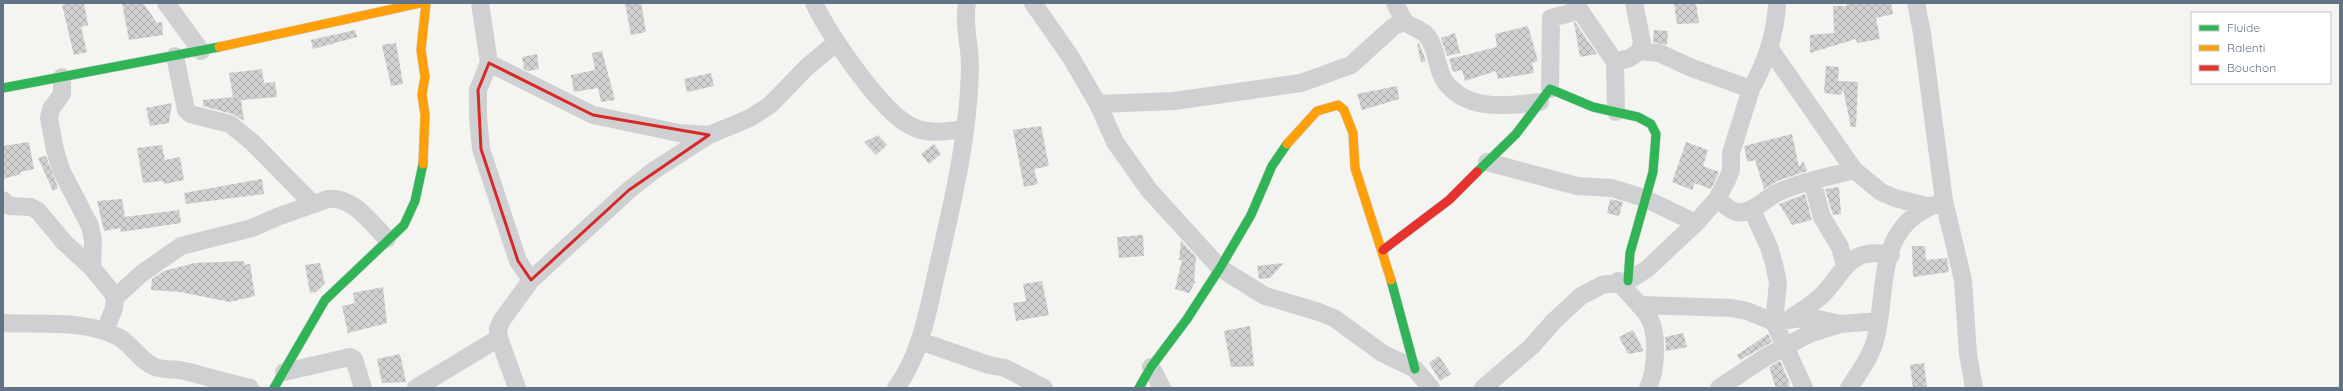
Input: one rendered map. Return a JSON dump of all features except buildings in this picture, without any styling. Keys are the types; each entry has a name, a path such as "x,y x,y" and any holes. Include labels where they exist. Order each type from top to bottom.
{"street":[{"path":"166,3 201,51"},
{"path":"3,88 201,51 420,3"},
{"path":"274,388 284,372 304,332 325,300 387,239 404,225 415,201 421,179 425,115 422,94 425,77 421,50 426,3"},
{"path":"480,3 489,63 478,90 478,117 481,149 518,260 531,280"},
{"path":"814,3 837,42 880,98 898,116 912,127 928,132 965,129"},
{"path":"896,388 905,375 920,341 944,239 965,129 970,65 965,29 967,3"},
{"path":"1033,3 1070,56 1098,104 1115,142 1149,190 1220,268 1265,296 1320,312 1334,318 1382,353 1415,369 1431,388"},
{"path":"1395,3 1405,21 1428,36 1437,55 1443,79 1467,99 1486,105 1506,106 1545,95 1638,117 1651,124 1656,134 1653,172 1644,198 1623,281 1649,317 1653,334 1656,365 1648,388"},
{"path":"1634,3 1642,42 1640,51"},
{"path":"1483,388 1531,347 1554,321 1581,296 1602,285 1623,281 1656,262 1696,223 1717,199 1731,170 1731,153 1751,90 1770,49 1775,30 1777,3"},
{"path":"1916,3 1922,33 1937,204 1963,280 1968,354 1974,388"},
{"path":"1382,250 1449,200 1516,134 1545,95 1551,18 1571,13 1578,4 1615,62 1616,112"},
{"path":"1098,104 1174,101 1301,83 1351,65 1387,32 1405,21"},
{"path":"517,388 499,338 498,329 502,320 531,280 629,190 653,171 709,135 750,118 770,105 807,67 837,42"},
{"path":"1770,49 1854,170 1881,192 1895,198 1937,204"},
{"path":"1615,62 1630,58 1640,51 1659,52 1692,68 1751,90"},
{"path":"175,56 186,110 190,114 230,124 252,142 313,204"},
{"path":"489,63 533,87 593,115 679,133 709,135"},
{"path":"62,77 62,94 51,109 49,118 55,150 62,172 90,226 93,240 92,268"},
{"path":"1139,388 1151,366 1187,319 1220,268 1251,215 1272,166 1293,136 1317,110 1338,105 1344,110 1353,133 1355,168 1382,250 1415,369"},
{"path":"1487,162 1564,183 1612,188 1644,198 1696,223"},
{"path":"1717,199 1738,212 1752,210 1783,190 1854,170"},
{"path":"1812,181 1822,217 1838,242 1844,266"},
{"path":"105,331 114,308 115,298 141,274 181,246 252,228 313,204 334,198 354,206 387,239"},
{"path":"3,200 9,206 31,206 38,210 76,254 92,268 115,298"},
{"path":"1849,388 1869,357 1876,338 1883,277 1891,255 1894,241 1905,224 1937,204"},
{"path":"1752,210 1769,247 1776,276 1785,348 1804,388"},
{"path":"1781,321 1820,297 1847,262 1864,255 1880,253 1891,255"},
{"path":"1639,305 1732,308 1781,321 1809,317 1840,324"},
{"path":"1719,388 1764,358 1809,334 1840,324 1879,321"},
{"path":"3,323 85,326 105,331 121,339 137,350 141,357 156,367 184,371 250,388"},
{"path":"416,388 499,338"},
{"path":"920,341 989,366 1005,368 1044,388"},
{"path":"284,372 350,357 354,359 364,388"},
{"path":"1151,366 1162,388"}],"highlighted area":[{"path":"489,63 593,115 709,135 629,190 531,280 518,261 481,149 478,90"}],"traffic: fast":[{"path":"3,88 219,47"},
{"path":"1477,172 1516,134 1550,89 1593,107 1638,117 1651,124 1656,134 1653,172 1630,253 1628,281"},
{"path":"1139,388 1151,367 1187,319 1220,268 1251,215 1272,166 1287,144"},
{"path":"274,388 325,300 404,225 415,201 423,164"},
{"path":"1391,280 1415,369"}],"traffic: slow":[{"path":"219,47 420,3"},
{"path":"423,164 425,115 422,94 425,77 421,50 426,3"},
{"path":"1287,144 1317,111 1338,105 1344,110 1353,133 1355,168 1391,280"}],"traffic: jam":[{"path":"1383,250 1449,200 1477,172"}]}
